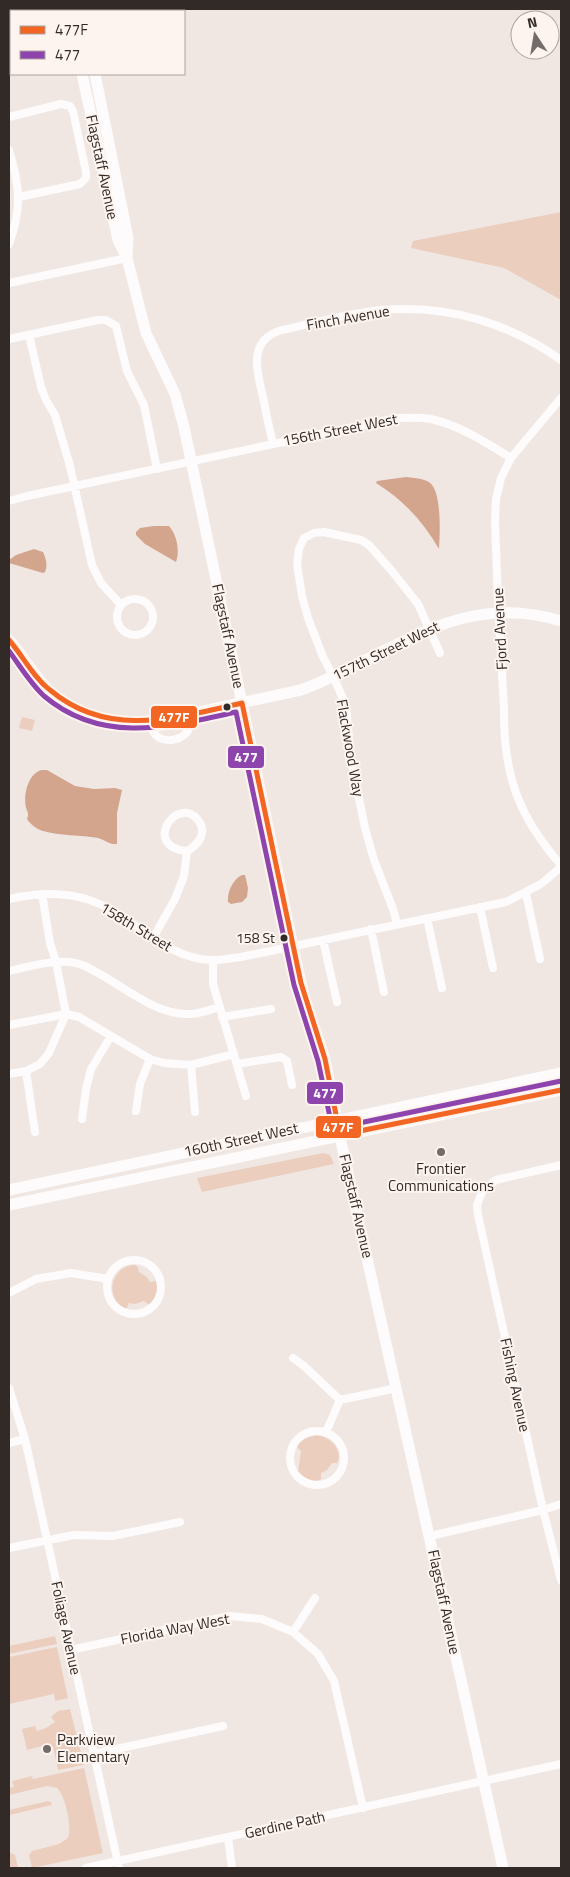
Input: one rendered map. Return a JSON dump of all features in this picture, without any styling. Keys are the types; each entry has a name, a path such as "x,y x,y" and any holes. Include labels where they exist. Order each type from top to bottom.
{"street":[{"name":"Flagstaff Avenue","path":"82,75 118,240 127,258 146,333 168,379 180,411 304,996 325,1059 340,1135 503,1868"},
{"name":"Flagstaff Avenue","path":"95,75 128,238 127,258"},
{"path":"9,117 67,104 73,111 86,172 86,178 80,184 19,197"},
{"path":"9,150 19,197 18,216 9,244"},
{"path":"9,283 127,258"},
{"name":"Finch Avenue","path":"272,443 256,362 261,344 276,332 380,310 426,310 462,315 495,324 535,342 561,360"},
{"path":"9,339 98,320 110,321 116,326 127,371 142,401 157,469"},
{"path":"29,335 41,387 58,424 75,486 92,565 101,583 121,605"},
{"name":"Fjord Avenue","path":"561,398 511,458 498,487 495,509 504,735 510,775 525,814 542,843 561,866"},
{"name":"156th Street West","path":"9,501 383,420 419,418 439,421 460,428 511,458"},
{"name":"Flackwood Way","path":"397,924 374,860 365,828 350,759 346,705 323,657 302,596 298,564 299,549 304,538 314,533 324,532 365,542 391,570 418,604 429,628"},
{"path":"134,598 147,602 152,608 154,615 149,629 143,634 135,635 128,634 122,630 117,618 121,605 126,600 134,598"},
{"name":"157th Street West","path":"9,640 42,684 72,706 96,717 134,723 150,722 301,690 429,628 452,620 479,614 499,613 534,614 561,621"},
{"path":"429,628 440,653"},
{"path":"150,722 153,732 159,737 170,740 178,739 184,735 190,725 188,714"},
{"path":"179,813 192,815 201,825 202,837 196,846 187,851 178,850 165,838 166,824 179,813"},
{"path":"153,938 178,892 184,876 187,851"},
{"name":"158th Street","path":"9,899 42,894 69,895 101,905 113,911 161,944 182,954 213,960 241,957 506,902 541,884 561,866"},
{"path":"526,893 540,959"},
{"path":"9,1074 26,1071 40,1064 49,1053 66,1014 56,962 50,943 42,894"},
{"path":"480,907 493,968"},
{"path":"427,918 442,988"},
{"path":"372,930 384,992"},
{"path":"324,940 337,1002"},
{"path":"213,960 213,984 246,1096"},
{"path":"9,971 56,962 78,964 94,970 148,1002 172,1012 195,1013 219,1007"},
{"path":"222,1017 271,1008"},
{"path":"9,1025 66,1014 79,1017 150,1059 164,1063 191,1065 234,1054"},
{"path":"82,1119 91,1069 111,1036"},
{"path":"237,1064 281,1057 287,1061 292,1085"},
{"path":"136,1111 140,1084 150,1059"},
{"path":"191,1065 195,1112"},
{"path":"26,1071 35,1132"},
{"name":"160th Street West","path":"9,1190 561,1074"},
{"name":"160th Street West","path":"9,1205 561,1090"},
{"name":"Fishing Avenue","path":"561,1165 496,1180 483,1190 477,1205 543,1510 561,1580"},
{"path":"128,1261 141,1261 150,1265 158,1274 161,1286 159,1298 152,1308 144,1313 127,1314 113,1305 108,1297 108,1279 113,1269 120,1264 128,1261"},
{"path":"9,1293 36,1279 72,1273 108,1279"},
{"path":"293,1358 340,1400"},
{"name":"Foliage Avenue","path":"9,1388 25,1439 118,1865"},
{"path":"340,1400 397,1388"},
{"path":"326,1432 340,1400"},
{"path":"313,1431 326,1432 341,1446 344,1459 340,1472 324,1484 304,1482 298,1478 291,1466 292,1446 300,1436 306,1433 313,1431"},
{"path":"9,1443 25,1439"},
{"path":"430,1536 543,1510 561,1504"},
{"path":"9,1548 74,1535 113,1536 180,1522"},
{"path":"294,1632 315,1598"},
{"name":"Florida Way West","path":"70,1650 230,1616 262,1619 294,1632 318,1654 334,1681 363,1808"},
{"path":"93,1754 223,1726"},
{"name":"Gerdine Path","path":"86,1868 118,1865 228,1837 561,1764"},
{"path":"228,1837 232,1868"}],"shaded area":[{"path":"561,212 561,300 504,268 411,248 413,241"},
{"path":"406,477 424,480 433,487 439,513 439,549 412,512 376,483 377,481"},
{"path":"169,526 172,530 178,548 176,562 145,544 136,535 140,528"},
{"path":"34,549 43,552 46,562 45,572 9,563 9,560 16,555"},
{"path":"22,717 35,720 32,731 19,728"},
{"path":"42,770 47,770 75,786 122,790 117,813 117,844 98,838 49,833 30,823 27,819 25,803 26,791 33,775"},
{"path":"242,875 245,875 248,888 247,897 242,902 231,904 228,902 230,890 233,883"},
{"path":"561,1078 561,1084 505,1095 504,1090"},
{"path":"323,1153 330,1155 334,1164 202,1192 197,1178"},
{"path":"135,1265 138,1267 139,1272 147,1277 150,1282 156,1281 156,1294 149,1305 144,1301 135,1304 129,1303 127,1308 123,1308 114,1296 113,1282 121,1270"},
{"path":"316,1435 326,1438 334,1444 339,1453 339,1458 337,1463 332,1463 327,1470 321,1473 321,1479 312,1481 298,1472 301,1451 296,1446 304,1439"},
{"path":"55,1636 57,1644 9,1654 9,1646"},
{"path":"57,1647 68,1698 55,1701 54,1694 9,1704 9,1657"},
{"path":"70,1709 84,1765 58,1770 53,1747 43,1749 42,1746 27,1750 22,1729 35,1726 37,1731 46,1728 55,1722 51,1717 58,1711"},
{"path":"84,1768 103,1853 32,1868 29,1855 32,1851 59,1844 68,1838 67,1812 63,1798 57,1788 47,1786 9,1795 9,1788 14,1787 12,1781 32,1776 33,1779"},
{"path":"48,1801 52,1805 9,1815 9,1810"},
{"path":"9,1852 15,1855 18,1868 9,1868"}],"transit line":[{"name":"477F","path":"9,640 44,685 72,705 95,715 119,720 168,718 242,703 301,983 325,1059 340,1135 561,1090"},
{"name":"477","path":"9,651 44,696 66,711 89,721 113,727 137,728 186,723 236,712 294,985 318,1061 333,1126 340,1127 561,1081"}],"place":[{"name":"158 St","path":"284,938"},
{"name":"Frontier Communications","path":"441,1152"},
{"name":"Parkview Elementary","path":"47,1749"}]}
